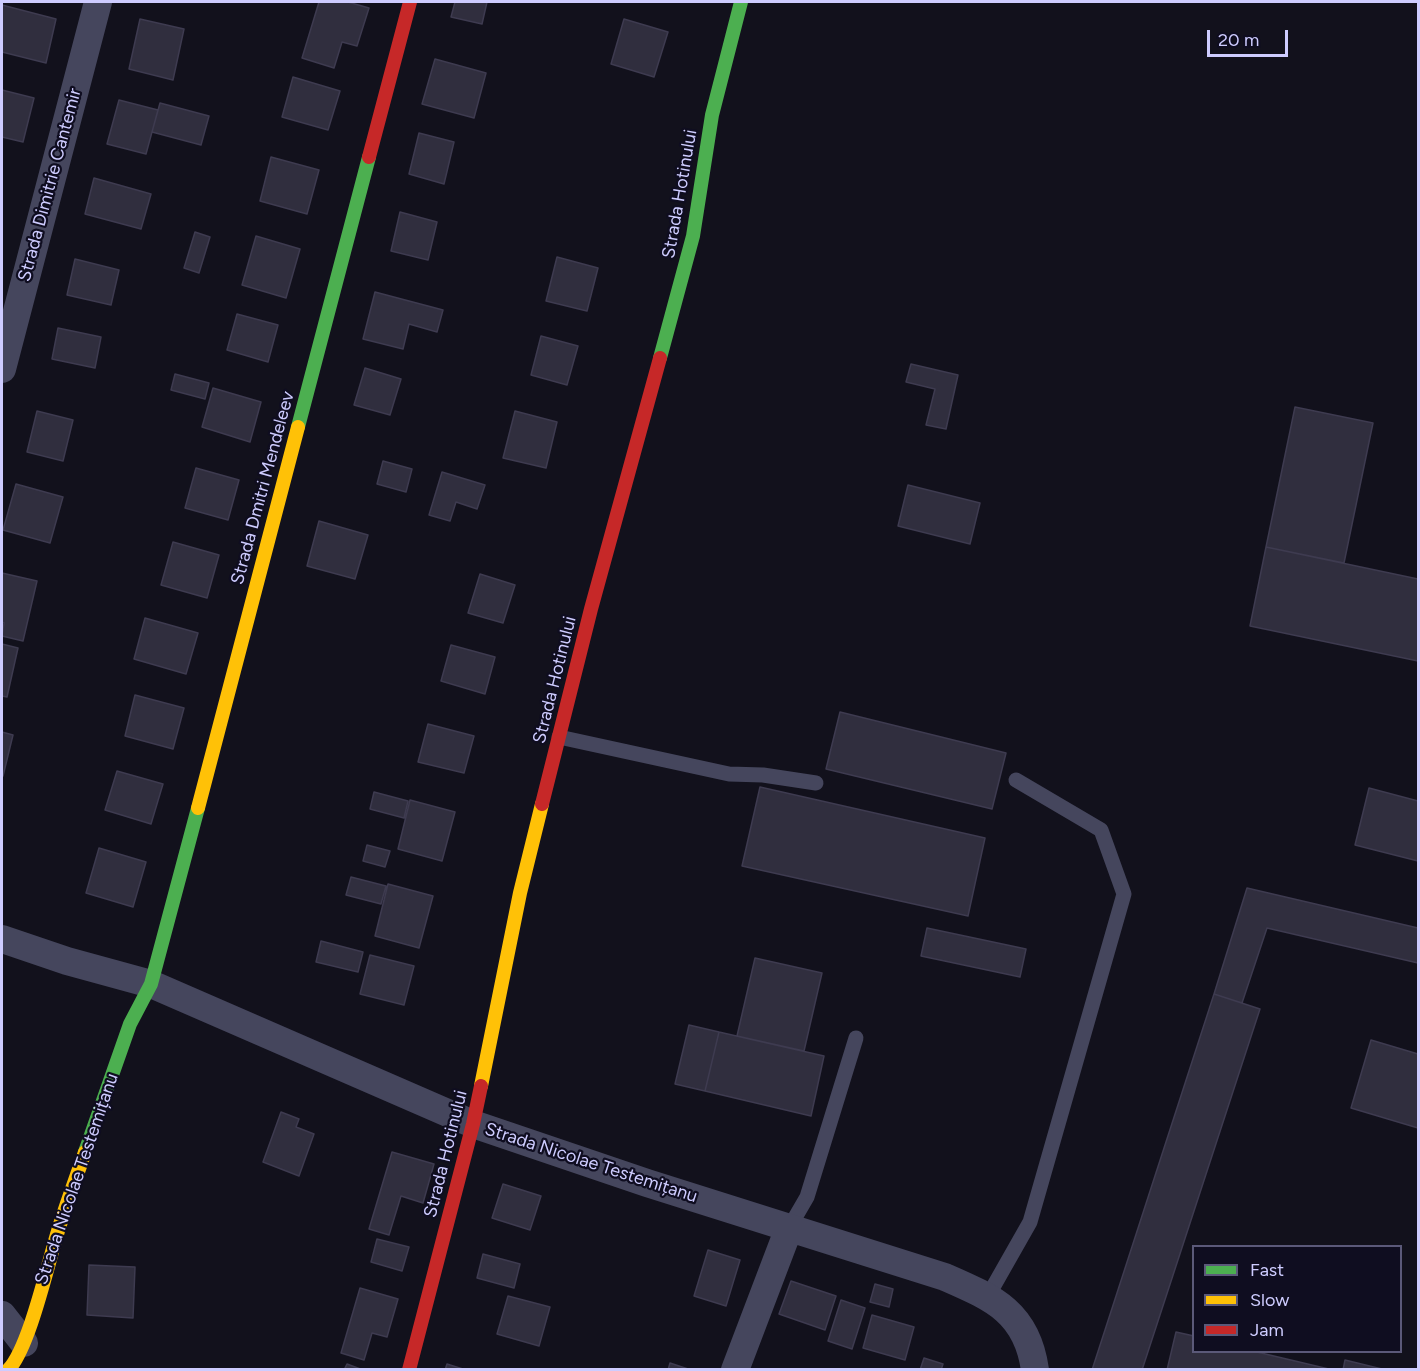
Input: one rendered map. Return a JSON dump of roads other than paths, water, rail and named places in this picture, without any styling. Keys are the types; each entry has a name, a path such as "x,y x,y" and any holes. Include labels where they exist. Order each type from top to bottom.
{"street":[{"name":"Strada Dimitrie Cantemir","path":"2,369 98,2"},
{"name":"Strada Dmitri Mendeleev","path":"151,984 410,2"},
{"name":"Strada Hotinului","path":"409,1370 473,1124 520,893 559,736 591,609 693,236 712,115 741,2"},
{"name":"Strada Nicolae Testemițanu","path":"2,939 67,961 151,984 473,1124 945,1277 988,1296 1011,1314 1026,1336 1035,1370"},
{"name":"Strada Nicolae Testemițanu","path":"8,1370 14,1364 24,1343 56,1238 122,1044 151,984"},
{"path":"735,1370 789,1228"},
{"path":"2,1315 24,1343"}],"lane":[{"path":"559,736 729,774 763,775 816,783"},
{"path":"988,1296 1030,1222 1124,894 1101,830 1016,780"},
{"path":"789,1228 807,1197 855,1038"}]}
